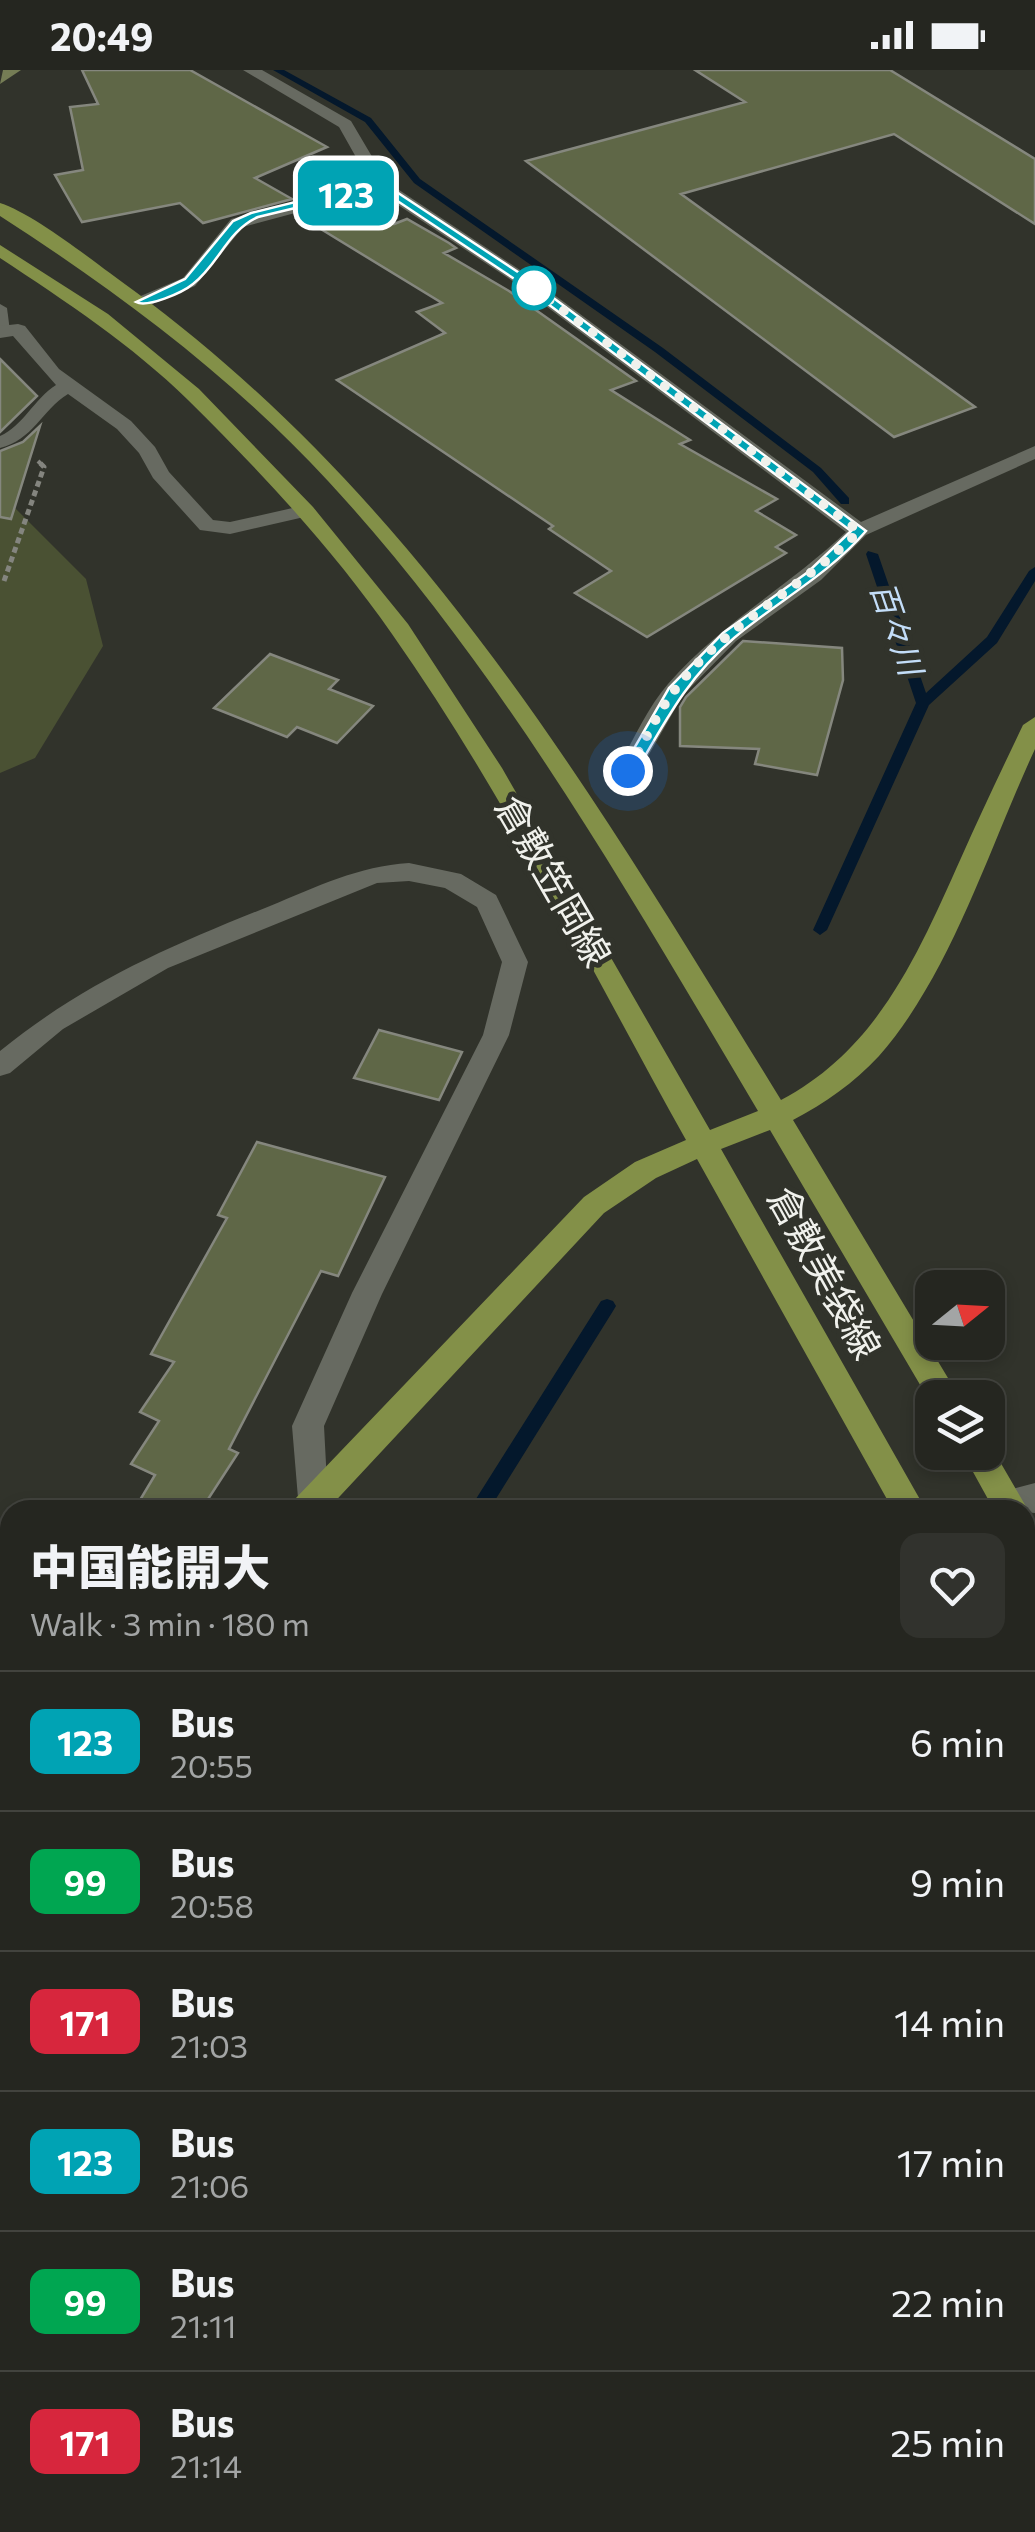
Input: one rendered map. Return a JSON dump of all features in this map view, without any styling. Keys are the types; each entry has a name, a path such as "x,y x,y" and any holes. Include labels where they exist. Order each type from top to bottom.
{"main road":[{"name":"倉敷笠岡線","path":"0,208 142,302 284,425 352,495 439,598 546,746 776,1115"},
{"name":"倉敷笠岡線","path":"0,250 143,350 239,438 364,582 445,693 704,1142"},
{"path":"315,1500 594,1205 625,1178 810,1098 847,1071 880,1037 912,988 1035,725"},
{"name":"倉敷美袋線","path":"776,1115 934,1380"},
{"name":"倉敷美袋線","path":"704,1142 904,1500"},
{"path":"991,1470 1012,1500"}],"street":[{"path":"0,79 13,70"},
{"path":"251,70 345,124 380,184 536,290 859,531"},
{"path":"142,302 189,282 237,223 254,215 380,184"},
{"path":"2,331 18,330 33,352 68,384 124,425 148,452 160,474 207,526 230,528 306,511"},
{"path":"8,441 28,428 41,405 68,384"},
{"path":"628,771 674,691 728,636 813,575 859,531 1035,452"},
{"path":"0,1066 54,1022 160,962 374,874 409,872 452,880 487,902 515,962 496,1035 366,1293 308,1426 309,1500"}],"lane":[{"path":"0,308 2,331"}],"path":[{"path":"4,581 44,467 8,441"}],"green space":[{"path":"0,493 86,579 103,646 35,758 0,773"}],"building":[{"path":"82,70 190,70 327,147 255,178 292,199 203,223 180,203 82,222 55,175 83,170 70,107 98,104"},
{"path":"695,70 890,70 1035,159 1035,224 894,134 681,194 975,407 894,437 526,161 745,102"},
{"path":"354,201 394,224 407,219 449,243 456,248 444,253 509,291 636,381 611,390 690,440 680,444 777,499 756,511 796,535 776,547 786,553 647,637 575,593 611,571 549,529 553,526 337,380 445,333 417,312 442,303 306,220 311,213"},
{"path":"0,359 37,396 0,432"},
{"path":"40,426 11,519 0,517 0,451 23,442"},
{"path":"743,641 842,648 843,680 817,775 755,764 759,749 680,746 680,707 686,697"},
{"path":"270,654 338,680 329,689 373,706 337,743 297,727 287,737 214,708"},
{"path":"379,1030 462,1052 439,1100 354,1078"},
{"path":"257,1142 385,1177 338,1276 321,1271 229,1449 238,1453 207,1500 140,1500 155,1475 131,1464 159,1421 140,1412 174,1362 151,1354 227,1218 218,1215"}],"waterway":[{"name":"百々川","path":"277,70 368,120 417,181 659,350 817,470 845,501"},
{"name":"百々川","path":"872,554 923,703"},
{"path":"923,703 992,640 1035,571"},
{"path":"820,930 923,703"},
{"path":"484,1500 607,1306"}],"bus line":[{"name":"123","path":"142,302 189,282 237,223 254,215 380,184 520,278 859,531 813,575 728,636 674,691 628,771"}],"route":[{"path":"534,288 520,278 859,531 813,575 728,636 674,691 628,771"}]}
